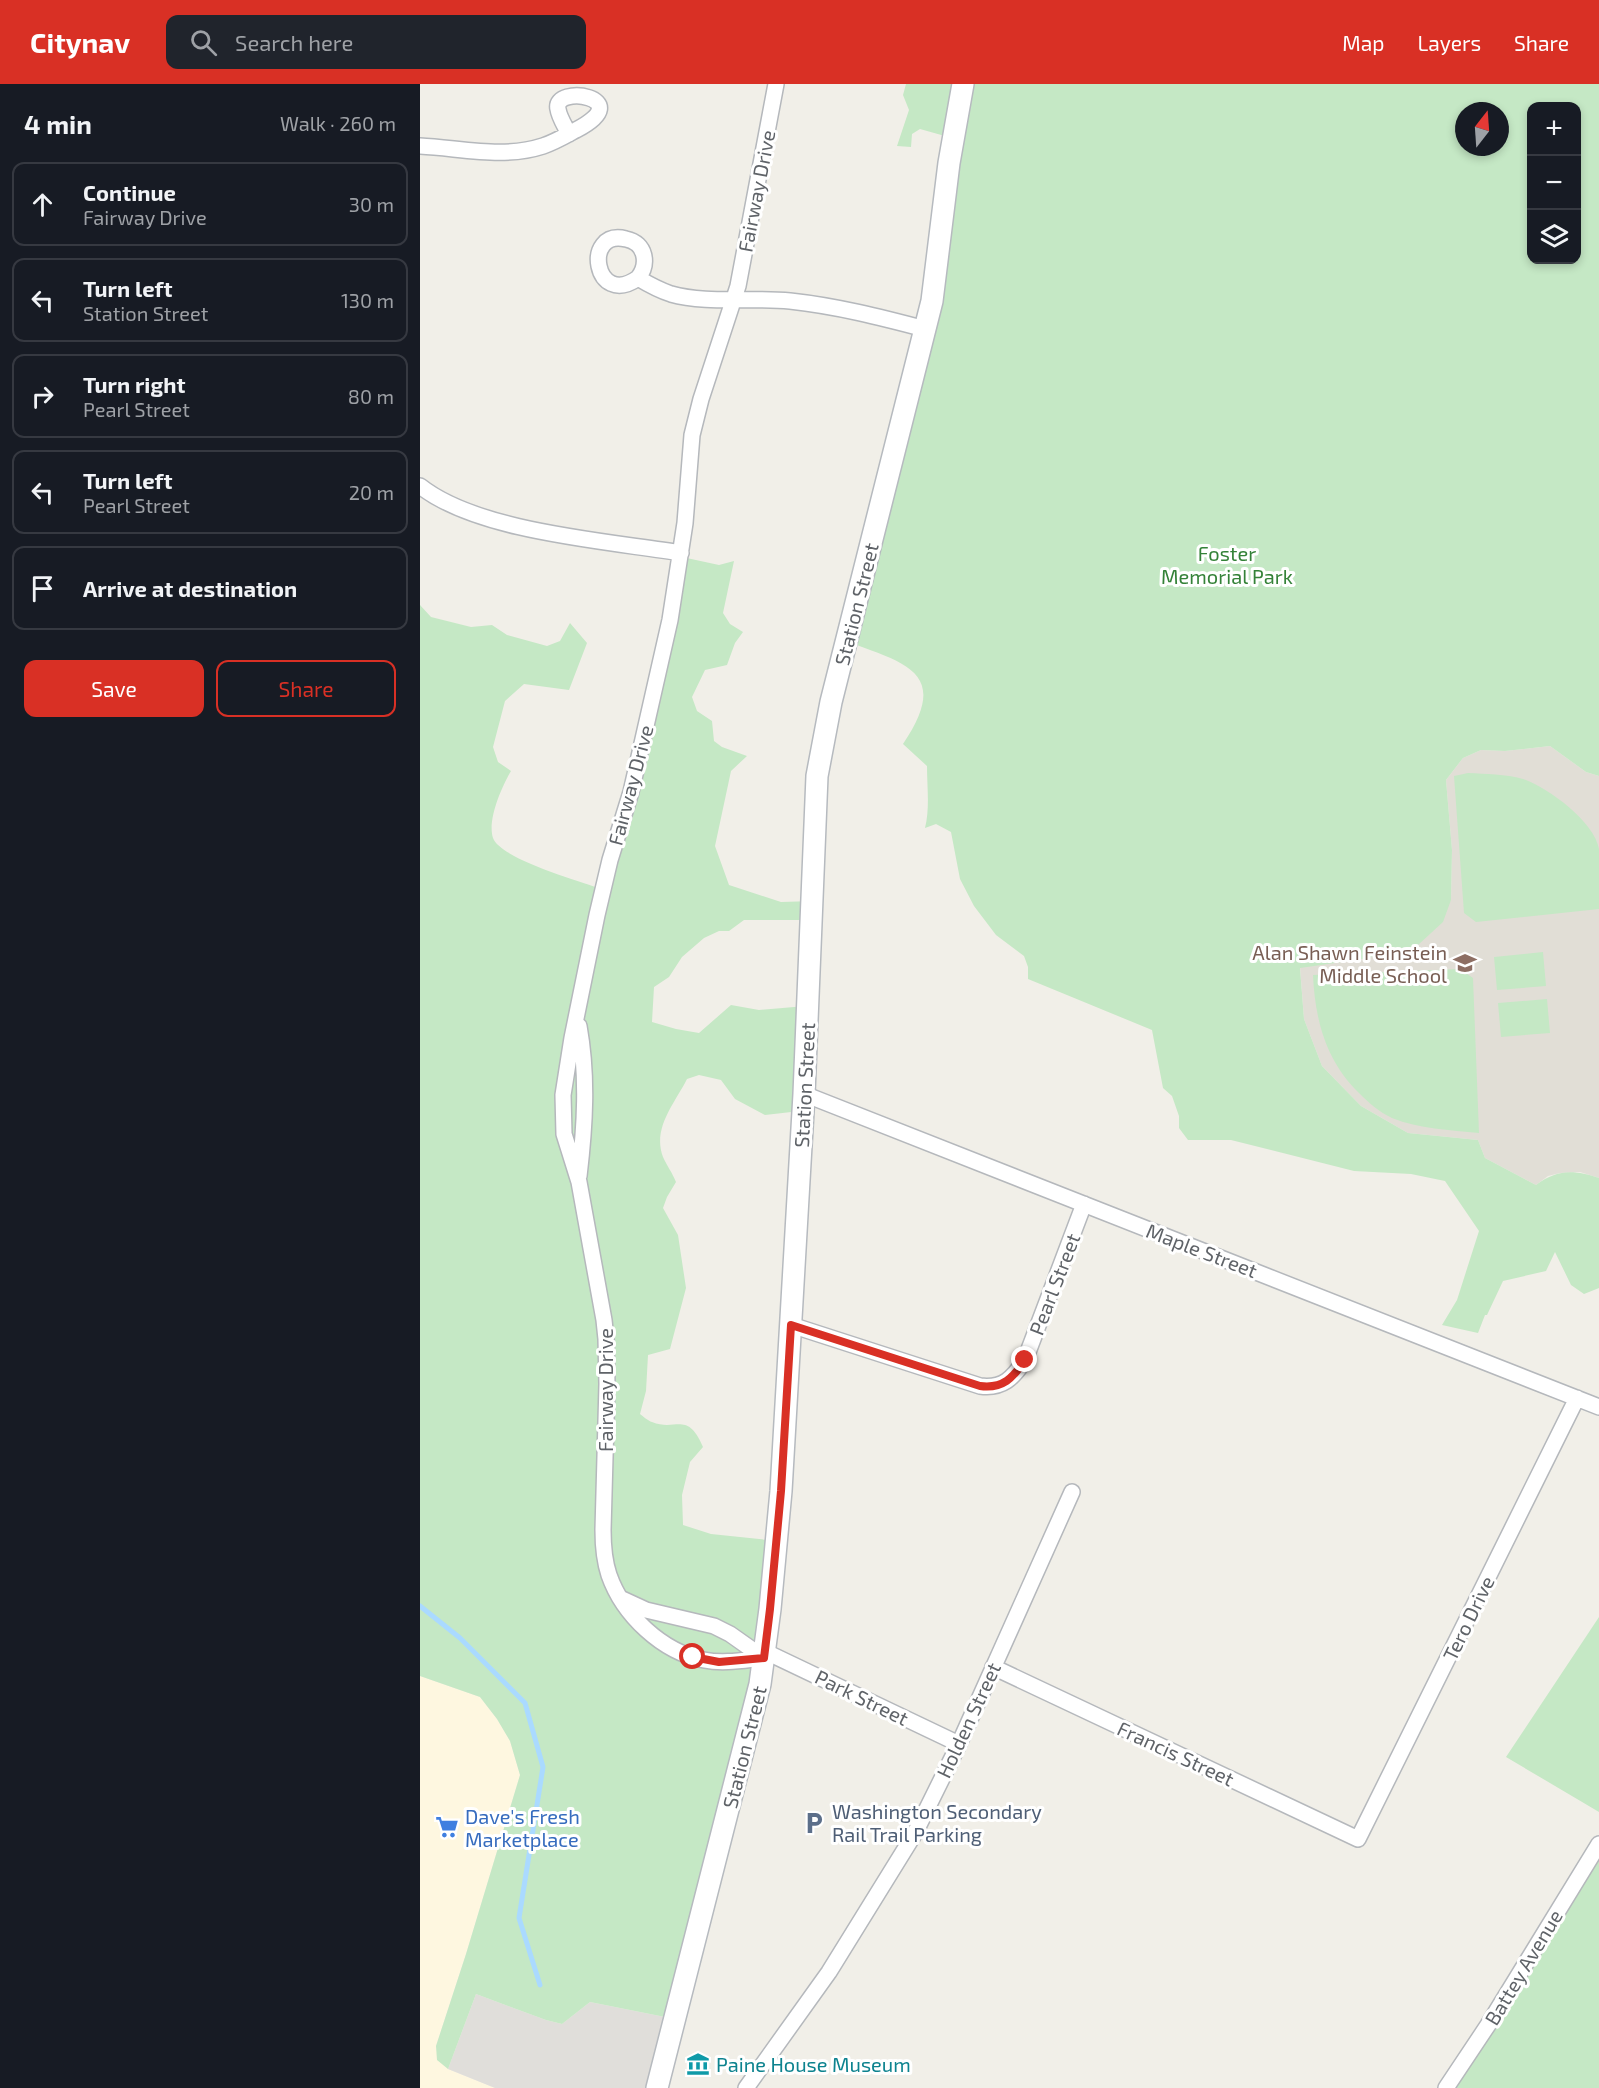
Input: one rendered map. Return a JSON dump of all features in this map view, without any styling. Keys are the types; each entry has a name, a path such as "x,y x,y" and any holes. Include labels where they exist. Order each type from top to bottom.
{"street":[{"name":"Fairway Drive","path":"764,1654 719,1662 704,1660 678,1651 643,1626 628,1611 609,1575 604,1547 608,1384 604,1320 579,1182 564,1134 562,1112 570,1051 597,915 610,860 631,792 670,620 685,523 692,435 701,399 734,298 776,84"},
{"name":"Station Street","path":"657,2088 750,1725 764,1654 781,1491 804,1094 818,767 831,702 932,301 948,174 963,84"},
{"path":"420,146 504,153 542,147 569,134"},
{"path":"638,278 655,288 673,294 821,304 925,329"},
{"path":"420,486 457,508 524,527 681,553"},
{"name":"Fairway Drive","path":"577,1017 585,1094 579,1182"},
{"name":"Maple Street","path":"804,1094 1599,1407"},
{"name":"Pearl Street","path":"791,1325 980,1386 988,1388 1003,1384 1012,1378 1025,1360 1084,1204"},
{"name":"Tero Drive","path":"1358,1839 1577,1398"},
{"name":"Holden Street","path":"746,2088 830,1972 915,1833 959,1744 1072,1491"},
{"path":"620,1598 646,1610 714,1626 764,1654"},
{"name":"Park Street","path":"764,1654 959,1744"},
{"name":"Francis Street","path":"993,1667 1358,1839"},
{"name":"Battey Avenue","path":"1446,2088 1488,2025 1599,1845"}],"shaded area":[{"name":"Alan Shawn Feinstein Middle School","path":"1550,746 1586,772 1599,776 1599,1178 1580,1172 1560,1173 1548,1176 1536,1185 1485,1158 1478,1140 1408,1133 1361,1106 1322,1066 1304,1019 1300,967 1363,959 1451,900 1452,850 1446,780 1463,758 1481,750 1505,751"},
{"path":"420,1676 480,1697 510,1741 520,1775 436,2046 448,2069 495,2088 420,2088"},
{"path":"476,1994 562,2024 590,2002 675,2019 657,2088 495,2088 448,2069"}],"green space":[{"name":"Foster Memorial Park","path":"906,84 1599,84 1599,776 1586,772 1550,746 1505,751 1481,750 1463,758 1446,780 1452,850 1451,900 1443,922 1418,945 1363,959 1300,968 1304,1019 1322,1066 1361,1106 1408,1133 1478,1140 1485,1158 1536,1185 1552,1176 1566,1172 1582,1173 1599,1178 1599,1288 1584,1294 1571,1285 1555,1252 1546,1271 1503,1281 1478,1333 1442,1325 1457,1300 1479,1231 1445,1181 1411,1174 1354,1171 1231,1140 1188,1140 1179,1128 1179,1116 1172,1096 1163,1088 1152,1030 1028,979 1028,967 1024,956 996,935 974,906 960,879 951,832 936,824 925,828 928,805 927,766 903,744 917,720 923,702 922,687 916,675 905,665 848,642 924,339 952,138 920,129 912,134 911,147 897,146 909,110 903,95"},
{"path":"682,557 719,565 734,561 723,613 730,624 743,632 735,643 727,665 705,670 692,697 697,711 712,721 714,741 722,747 747,756 731,771 715,846 729,885 781,902 814,901 809,920 744,920 729,931 719,931 704,938 682,957 669,977 654,987 652,1022 699,1033 731,1005 759,1010 806,1006 800,1111 765,1115 735,1099 721,1080 699,1075 687,1079 666,1116 660,1136 660,1146 676,1182 663,1208 678,1235 686,1288 670,1349 648,1355 646,1391 640,1414 660,1424 686,1425 692,1429 703,1447 690,1462 682,1495 683,1525 711,1534 777,1541 765,1653 675,2019 590,2002 562,2024 476,1994 448,2069 437,2060 436,2046 520,1775 510,1741 480,1697 420,1676 420,605 431,617 471,627 492,625 507,635 547,646 560,641 570,623 587,643 569,690 524,684 505,701 493,747 498,762 511,771 496,803 492,831 493,838 499,846 510,854 602,889"},
{"path":"1468,773 1523,779 1557,798 1579,817 1589,828 1599,849 1599,909 1476,922 1464,913 1454,776"},
{"path":"1543,952 1546,986 1497,990 1494,957"},
{"path":"1460,969 1473,978 1479,1133 1413,1125 1392,1118 1370,1104 1348,1081 1330,1053 1320,1024 1314,992 1313,975"},
{"path":"1547,999 1550,1033 1501,1037 1498,1003"},
{"path":"1599,1617 1599,1812 1506,1757"},
{"path":"1599,1844 1599,2088 1444,2088"}],"waterway":[{"path":"420,1606 460,1638 525,1703 543,1767 519,1918 540,1985"}],"place":[{"name":"Alan Shawn Feinstein Middle School","path":"1465,963"},
{"name":"Washington Secondary Rail Trail Parking","path":"814,1823"},
{"name":"Dave's Fresh Marketplace","path":"447,1827"},
{"name":"Paine House Museum","path":"698,2064"}],"route":[{"path":"693,1657 719,1662 764,1658 781,1491 791,1325 988,1388 1003,1384 1012,1378 1025,1360"}]}
